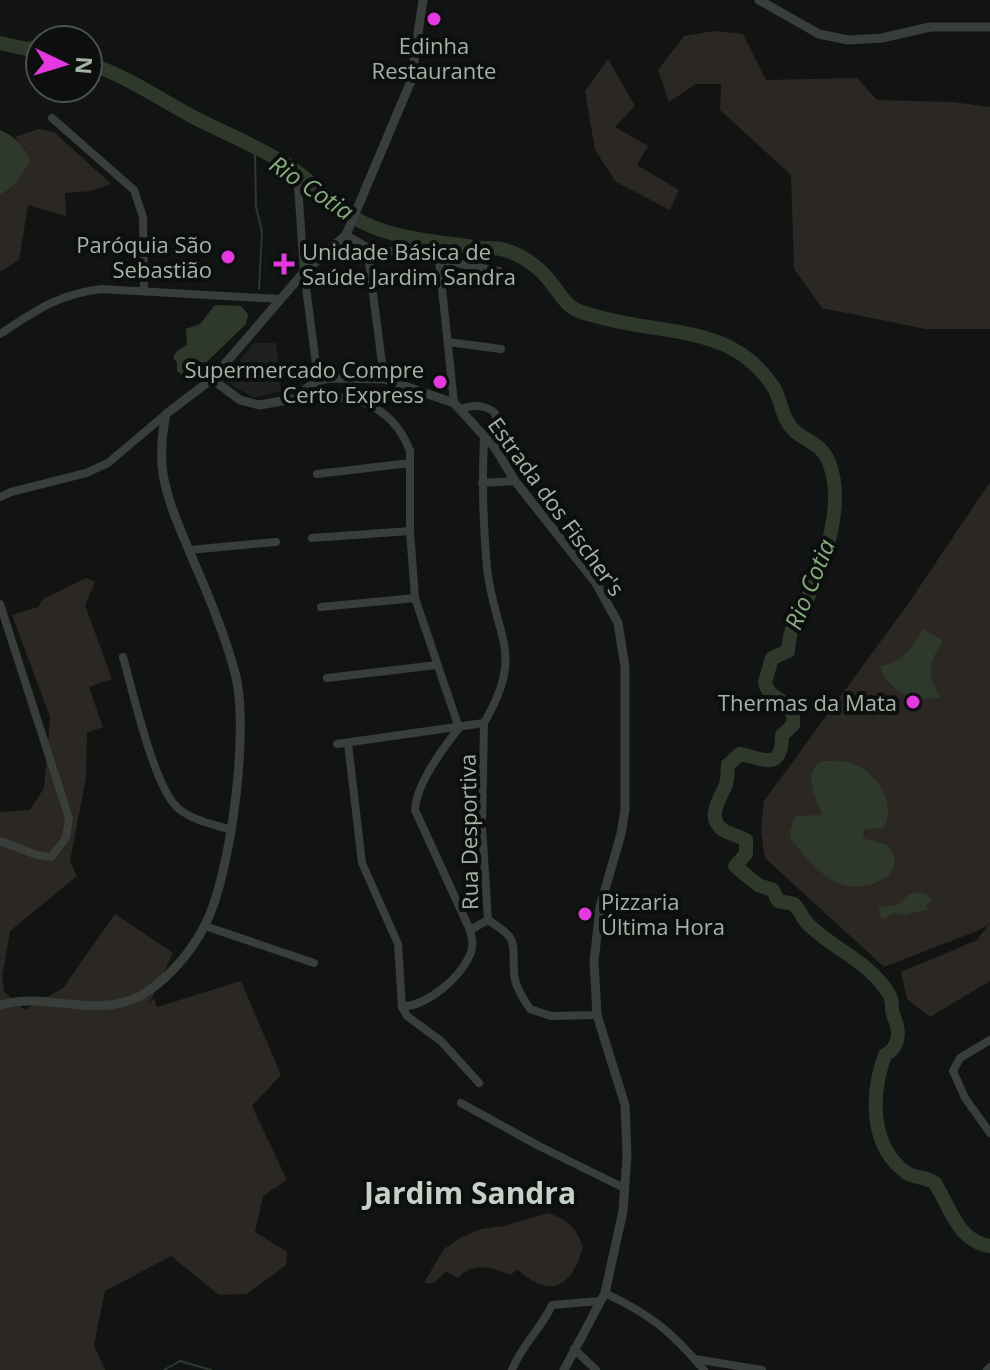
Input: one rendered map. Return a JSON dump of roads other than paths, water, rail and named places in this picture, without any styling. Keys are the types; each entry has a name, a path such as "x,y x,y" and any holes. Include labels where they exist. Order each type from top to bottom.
{"street":[{"path":"0,497 86,473 108,463 212,379 304,272 346,235 411,81 423,0"},
{"path":"759,0 819,34 848,40 882,38 930,27 990,27"},
{"path":"52,118 134,190 143,217 144,291"},
{"path":"298,186 304,272 320,395"},
{"path":"346,235 367,247 499,271"},
{"path":"367,247 384,379"},
{"path":"439,260 457,406"},
{"path":"0,334 49,302 75,293 101,289 280,299"},
{"path":"448,342 501,349"},
{"path":"212,379 250,404 320,395 342,397 380,410 405,439 410,451 410,531 415,598 459,728"},
{"path":"294,399 317,380 384,379 457,406 485,407 495,413 499,428 495,448"},
{"name":"Estrada dos Fischer's","path":"457,406 495,448 515,481 596,583 618,623 622,642 626,711 625,810 600,907 594,962 597,1015 625,1105 627,1156 623,1211 602,1297 564,1370"},
{"path":"0,1005 34,999 99,1007 134,999 171,970 205,926 218,892 231,830 240,700 229,653 163,474 162,438 166,414"},
{"path":"337,744 484,723 498,699 505,678 507,656 490,590 482,483 484,437"},
{"path":"317,474 410,463"},
{"path":"482,483 515,481"},
{"path":"312,538 410,531"},
{"path":"189,550 276,542"},
{"path":"321,607 415,598"},
{"path":"0,604 69,818 66,838 51,857 0,841"},
{"path":"123,657 168,797 176,807 193,818 231,830"},
{"path":"327,678 437,665"},
{"name":"Rua Desportiva","path":"470,930 488,920 482,827 484,723"},
{"path":"402,1007 417,1006 431,999 460,969 470,954 473,942 415,810 417,796 445,746 459,728"},
{"path":"348,743 362,863 398,944 402,1007 407,1016 441,1041 479,1083"},
{"path":"488,920 507,934 515,945 516,982 530,1009 551,1016 597,1015"},
{"path":"205,926 314,963"},
{"path":"990,1040 960,1058 953,1071 960,1089 990,1133"},
{"path":"461,1103 624,1188"},
{"path":"512,1370 552,1305 602,1297 655,1319 675,1336 704,1370"},
{"path":"574,1349 596,1370"},
{"path":"694,1359 762,1370"}],"waterway":[{"name":"Rio Cotia","path":"0,43 24,48"},
{"name":"Rio Cotia","path":"104,69 281,161 364,223 418,239 505,250 538,268 567,303 577,310 630,324 699,336 740,353 758,368 774,388 792,428 825,454 834,479 831,533 813,586 792,630 788,651 772,658 765,682 771,694 787,704 793,716 793,725 782,735 781,747 774,759 762,760 740,754 728,765 727,781 716,807 715,819 723,830 746,840 746,854 735,866 758,885 773,890 778,901 794,904 808,924 862,965 889,994 898,1033 896,1044 885,1055 880,1070 876,1102 876,1118 886,1149 907,1173 935,1183 962,1231 979,1243 990,1246"},
{"path":"259,151 255,154 256,207 262,232 259,289"},
{"path":"164,1370 180,1361 211,1370"}],"place":[{"name":"Edinha Restaurante","path":"434,19"},
{"name":"Paróquia São Sebastião","path":"228,257"},
{"name":"Unidade Básica de Saúde Jardim Sandra","path":"284,264"},
{"name":"Supermercado Compre Certo Express","path":"440,382"},
{"name":"Thermas da Mata","path":"913,702"},
{"name":"Pizzaria Última Hora","path":"585,914"}],"district":[{"name":"Jardim Sandra","path":"470,1192"}]}
